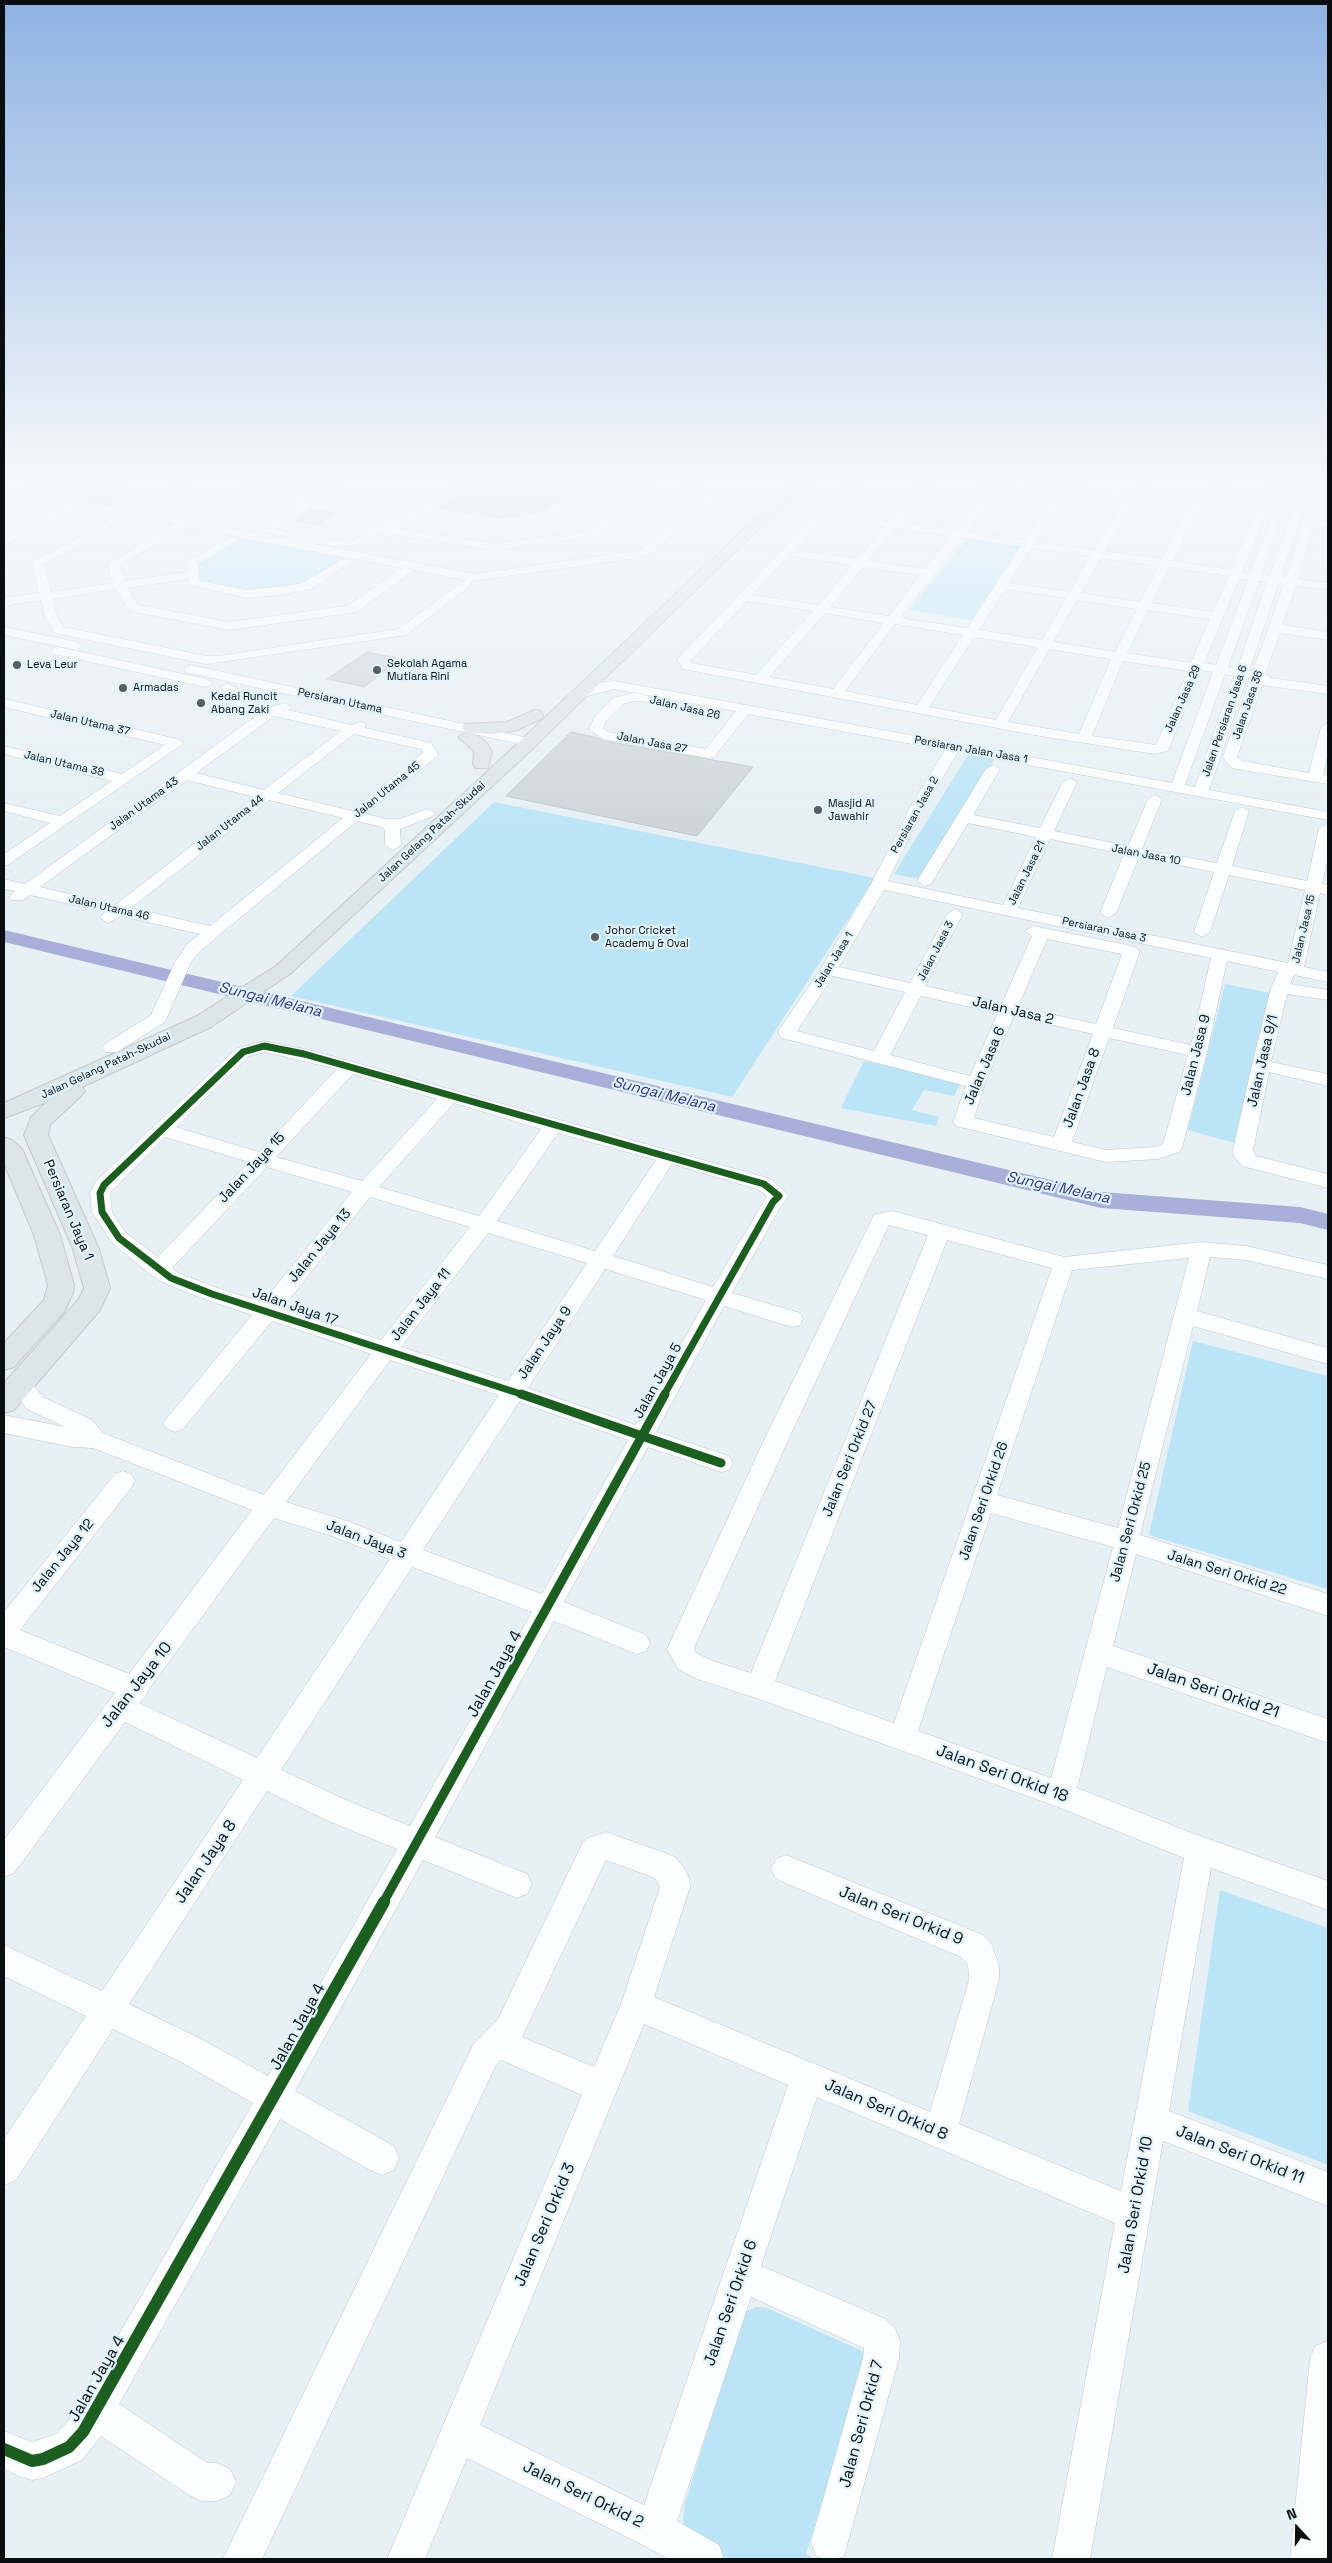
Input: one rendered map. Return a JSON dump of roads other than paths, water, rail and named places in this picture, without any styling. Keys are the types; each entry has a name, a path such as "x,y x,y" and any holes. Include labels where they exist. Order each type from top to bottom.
{"main road":[{"name":"Jalan Gelang Patah-Skudai","path":"4,1111 203,1022 482,764 516,743 534,716 664,597"},
{"name":"Jalan Gelang Patah-Skudai","path":"4,1095 169,1022 214,996 237,990 258,988 283,970 516,743 576,695 682,597"},
{"path":"469,733 511,726 534,716"},
{"path":"469,733 480,745 482,764"},
{"name":"Persiaran Jaya 1","path":"12,1394 92,1304 97,1288 78,1228 36,1135 39,1122 96,1071"},
{"path":"4,1145 10,1149 47,1235 60,1277 60,1293 55,1305 4,1360"},
{"path":"47,1235 53,1229 66,1224 78,1228"}],"street":[{"path":"4,602 42,597"},
{"path":"46,597 51,617 59,630 206,660 305,648 402,632 449,597"},
{"path":"126,597 134,608 218,626 291,618 353,608 369,597"},
{"path":"281,597 305,648"},
{"path":"1149,597 1119,656 1084,739 758,680 688,666 684,660 745,597 823,608 894,620 971,632 1044,644 1119,656 1194,668 1220,673 1328,690"},
{"path":"758,680 833,597"},
{"path":"836,694 911,597"},
{"path":"921,709 994,597"},
{"path":"1000,724 1044,644 1074,597"},
{"path":"1078,597 1219,617"},
{"name":"Jalan Jasa 29","path":"1084,739 1155,750 1162,748 1194,668 1219,617 1226,597"},
{"name":"Jalan Persiaran Jasa 6","path":"1178,788 1248,597"},
{"name":"Jalan Persiaran Jasa 6","path":"1202,792 1239,676 1268,597"},
{"name":"Jalan Jasa 36","path":"1287,597 1274,628 1261,679 1230,757 1237,765 1322,779"},
{"path":"1274,628 1328,636"},
{"name":"Persiaran Utama","path":"4,631 516,743"},
{"name":"Persiaran Utama","path":"4,639 398,723 469,733"},
{"path":"608,666 607,678 614,685"},
{"path":"576,695 602,686 614,685"},
{"name":"Persiaran Jalan Jasa 1","path":"614,685 740,714 954,747 1202,792 1328,822"},
{"path":"227,687 240,694 238,703"},
{"name":"Jalan Jasa 26","path":"596,729 599,721 618,700 634,697 740,714"},
{"name":"Jalan Utama 37","path":"4,703 177,743 124,778"},
{"path":"272,711 295,705 316,705"},
{"name":"Jalan Utama 45","path":"111,1048 159,1018 183,962 209,936 353,816 431,754 426,746 272,711"},
{"name":"Jalan Utama 43","path":"16,894 272,711"},
{"name":"Jalan Jasa 27","path":"596,729 604,735 709,754 740,714"},
{"path":"352,729 371,722 398,723"},
{"path":"1322,779 1328,728"},
{"name":"Jalan Utama 44","path":"113,914 352,729"},
{"name":"Persiaran Jasa 2","path":"879,884 915,811 954,747"},
{"name":"Jalan Utama 38","path":"4,750 124,778"},
{"path":"925,881 993,769"},
{"path":"184,775 387,824 401,824 428,814"},
{"path":"4,861 124,778"},
{"name":"Jalan Jasa 21","path":"1008,911 1070,782"},
{"path":"1108,913 1155,800"},
{"path":"4,807 61,821"},
{"path":"1202,932 1242,811"},
{"name":"Jalan Jasa 10","path":"965,818 1321,889"},
{"name":"Jalan Jasa 15","path":"1291,969 1321,889 1328,822"},
{"path":"387,824 393,829 393,845"},
{"name":"Jalan Utama 46","path":"4,884 16,894 209,936"},
{"name":"Persiaran Jasa 3","path":"879,884 1328,977"},
{"name":"Jalan Jasa 1","path":"879,884 829,970 788,1030 788,1034 879,1058"},
{"path":"914,905 1041,933"},
{"name":"Jalan Jasa 3","path":"879,1058 955,914"},
{"name":"Jalan Jasa 8","path":"1041,933 1132,951 1061,1145"},
{"name":"Jalan Jasa 6","path":"1041,933 976,1083 963,1122 1061,1145"},
{"name":"Jalan Jasa 9","path":"1061,1145 1106,1156 1166,1152 1172,1148 1198,1052 1220,954"},
{"name":"Jalan Jasa 9/1","path":"1291,969 1280,988 1261,1064 1243,1150 1244,1156 1250,1161 1328,1182"},
{"name":"Jalan Jasa 2","path":"829,970 1198,1052"},
{"path":"1280,988 1328,995"},
{"name":"Jalan Jaya 17","path":"349,1068 264,1046 251,1048 243,1052 104,1185 100,1193 102,1212 119,1238 158,1270 171,1278 212,1294 512,1391 721,1463"},
{"path":"879,1058 976,1083"},
{"path":"1261,1064 1328,1080"},
{"path":"349,1068 552,1126 668,1156"},
{"name":"Jalan Jaya 15","path":"158,1270 261,1158 349,1068"},
{"name":"Jalan Jaya 13","path":"175,1422 366,1190 450,1096"},
{"name":"Jalan Jaya 11","path":"270,1507 385,1351 484,1224 552,1126"},
{"path":"163,1130 484,1224 792,1319"},
{"name":"Jalan Jaya 5","path":"548,1608 719,1296 773,1202 779,1196 769,1186 759,1182 668,1156"},
{"name":"Jalan Jaya 9","path":"406,1555 512,1391 602,1260 668,1156"},
{"name":"Jalan Seri Orkid 18","path":"940,1231 893,1218 882,1219 778,1436 680,1649 687,1661 706,1670 759,1687 1060,1795 1200,1850 1328,1895"},
{"path":"940,1231 1064,1264 1202,1250 1246,1253 1328,1272"},
{"name":"Jalan Seri Orkid 27","path":"759,1687 940,1231"},
{"name":"Jalan Seri Orkid 25","path":"1060,1795 1202,1250"},
{"name":"Jalan Seri Orkid 26","path":"902,1738 1064,1264"},
{"path":"1185,1316 1328,1356"},
{"path":"12,1394 84,1426 95,1439"},
{"path":"4,1424 72,1438 95,1439"},
{"name":"Jalan Jaya 3","path":"95,1439 270,1507 338,1528 406,1555 477,1579 636,1643"},
{"name":"Jalan Jaya 12","path":"4,1631 123,1481"},
{"name":"Jalan Seri Orkid 22","path":"984,1501 1126,1541 1328,1605"},
{"name":"Jalan Jaya 10","path":"4,1863 270,1507"},
{"name":"Jalan Jaya 8","path":"4,2168 406,1555"},
{"name":"Jalan Jaya 4","path":"4,2449 21,2458 32,2461 61,2452 76,2441 96,2410 275,2096 548,1608"},
{"path":"4,1635 128,1698 263,1775 336,1810 516,1884"},
{"name":"Jalan Seri Orkid 21","path":"1097,1652 1328,1731"},
{"name":"Jalan Seri Orkid 3","path":"406,2559 636,2005 675,1887 674,1878 665,1867 606,1846 598,1848 593,1852 509,2030 497,2042"},
{"name":"Jalan Seri Orkid 10","path":"1071,2559 1200,1850"},
{"name":"Jalan Seri Orkid 9","path":"786,1869 972,1946 980,1954 984,1965 984,1980 940,2133"},
{"path":"4,1960 108,2009 275,2096 382,2158"},
{"name":"Jalan Seri Orkid 8","path":"636,2005 1135,2214"},
{"path":"242,2559 485,2054 497,2042 602,2087"},
{"name":"Jalan Seri Orkid 6","path":"655,2530 807,2077"},
{"name":"Jalan Seri Orkid 11","path":"1151,2120 1328,2189"},
{"name":"Jalan Seri Orkid 7","path":"740,2275 873,2332 882,2341 881,2358 830,2542"},
{"path":"1309,2559 1328,2359"},
{"path":"96,2410 202,2482 217,2482"},
{"name":"Jalan Seri Orkid 2","path":"458,2434 655,2530 705,2559"}],"waterway":[{"name":"Sungai Melana","path":"4,936 1101,1200 1300,1215 1328,1222"}],"place":[{"name":"Leva Leur","path":"17,665"},
{"name":"Sekolah Agama Mutiara Rini","path":"377,670"},
{"name":"Armadas","path":"123,688"},
{"name":"Kedai Runcit Abang Zaki","path":"201,703"},
{"name":"Masjid Al Jawahir","path":"818,810"},
{"name":"Johor Cricket Academy & Oval","path":"595,937"}]}
